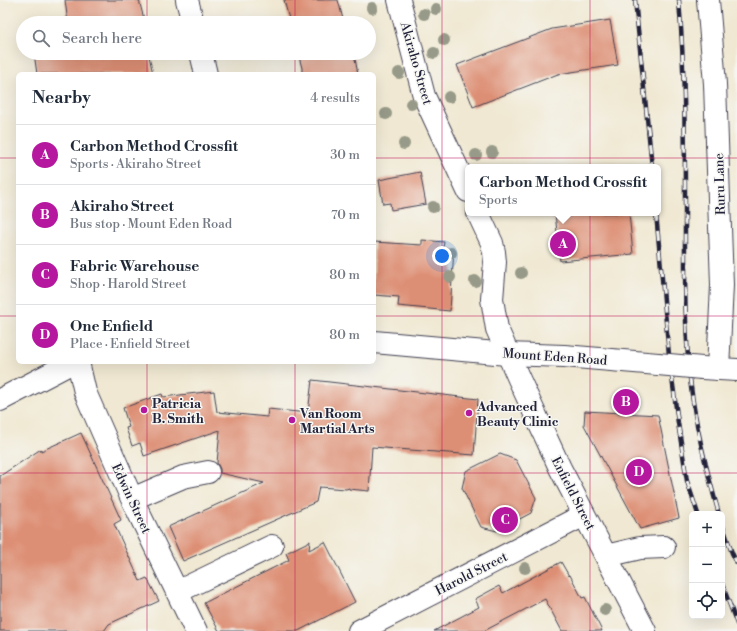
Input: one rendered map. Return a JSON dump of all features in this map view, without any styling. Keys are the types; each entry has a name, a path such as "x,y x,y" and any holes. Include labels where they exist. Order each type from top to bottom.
{"street":[{"path":"187,0 191,16"},
{"name":"Akiraho Street","path":"399,0 424,96 465,185"},
{"name":"Ruru Lane","path":"708,0 715,84 722,285 719,369"},
{"path":"203,60 206,72"},
{"path":"479,216 492,243 494,252 495,262 492,299 497,329 507,354"},
{"name":"Mount Eden Road","path":"376,342 507,354 564,356 719,369"},
{"name":"Enfield Street","path":"507,354 584,515 644,631"},
{"path":"0,400 69,364"},
{"name":"Edwin Street","path":"78,364 85,392 132,499 196,631"},
{"path":"132,499 183,478 208,472"},
{"name":"Harold Street","path":"359,631 584,515"},
{"path":"177,592 272,546"},
{"path":"606,556 640,548 664,547"}],"building":[{"path":"65,0 139,0 143,16 67,16"},
{"path":"284,0 338,0 342,16 288,16"},
{"path":"610,20 618,65 558,74 473,107 457,65 552,29"},
{"path":"35,60 150,60 153,72 37,72"},
{"path":"300,60 355,60 358,72 302,72"},
{"path":"420,172 426,204 391,210 390,203 383,204 379,180"},
{"path":"555,216 629,216 633,254 560,261"},
{"path":"422,240 444,242 443,248 454,249 450,311 398,306 399,297 376,295 376,242 422,245"},
{"path":"312,380 478,399 474,455 372,447 369,491 349,488 319,487 316,502 183,561 168,527 264,483 220,473 217,463 220,430 144,456 140,443 132,446 126,428 129,427 123,408 162,394 163,397 214,391 217,412 267,417 268,409 308,413"},
{"path":"585,411 658,415 679,518 640,529 584,425"},
{"path":"81,433 121,520 114,524 140,581 147,578 159,601 109,624 104,631 0,631 0,476 41,449 41,451"},
{"path":"500,454 516,460 536,498 531,513 497,531 481,527 462,488 466,471"},
{"path":"310,541 309,550 325,542 355,602 298,631 219,631 204,603 289,560 286,553"},
{"path":"561,562 569,576 570,575 582,598 585,597 602,631 562,631 545,599 484,631 434,631 479,607 475,599 499,586 503,593"}],"railway":[{"path":"635,0 652,164"},
{"path":"679,0 684,108 685,301 687,344 693,403 706,467 718,511"},
{"path":"656,216 669,355 678,423 687,481 697,511"},
{"path":"725,533 737,563"},
{"path":"725,592 737,624"}],"place":[{"name":"Carbon Method Crossfit","path":"563,244"},
{"name":"Akiraho Street","path":"626,402"},
{"name":"Patricia B. Smith","path":"144,410"},
{"name":"Advanced Beauty Clinic","path":"469,413"},
{"name":"Van Room Martial Arts","path":"292,420"},
{"name":"One Enfield","path":"639,472"},
{"name":"Fabric Warehouse","path":"505,520"}]}
